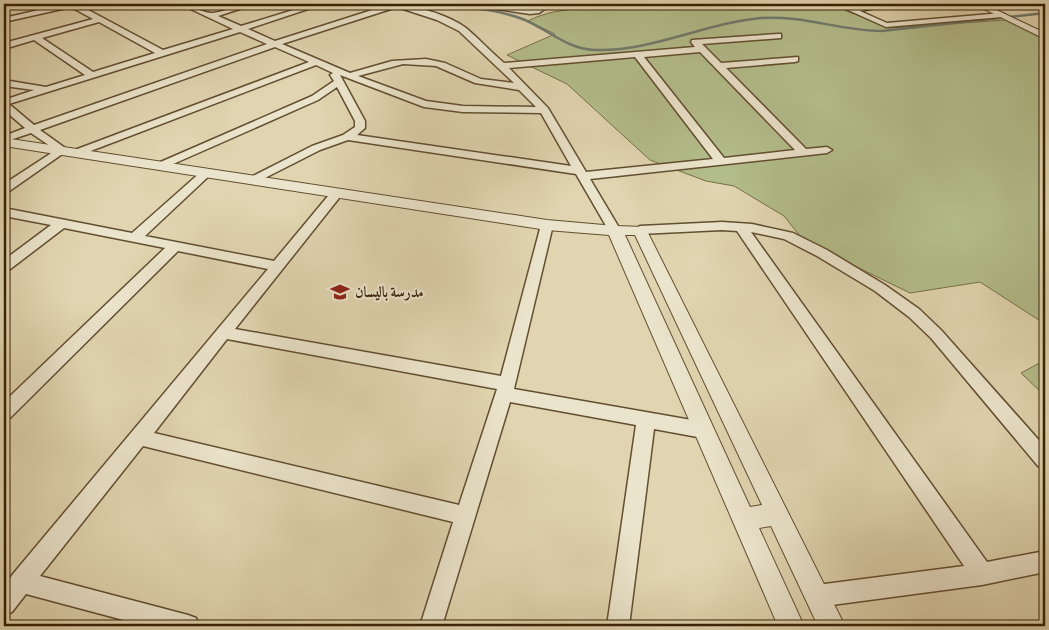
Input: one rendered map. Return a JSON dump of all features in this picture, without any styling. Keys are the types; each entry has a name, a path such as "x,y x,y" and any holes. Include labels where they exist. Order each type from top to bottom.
{"street":[{"path":"4,20 73,4 97,20 162,53"},
{"path":"184,4 332,69 424,104 463,109 544,110"},
{"path":"211,16 252,4"},
{"path":"69,151 32,129 4,104 320,4"},
{"path":"4,140 275,44 397,4 440,18 462,29 502,66 544,110 615,231 791,626"},
{"path":"477,4 492,4 530,12 536,11 547,4"},
{"path":"666,4 674,6 731,6 758,4"},
{"path":"851,4 862,8"},
{"path":"892,4 852,10 886,25 1006,17"},
{"path":"978,4 1045,36"},
{"path":"4,46 97,20"},
{"path":"778,36 695,42 803,152"},
{"path":"34,37 91,75"},
{"path":"502,66 702,49"},
{"path":"638,55 721,161"},
{"path":"718,66 795,59"},
{"path":"4,189 69,151 317,62"},
{"path":"349,76 375,67 419,62 436,63 452,68 472,79 493,84 522,87"},
{"path":"253,180 316,148 346,137 360,128 360,121 332,69"},
{"path":"160,166 315,98 339,82"},
{"path":"4,83 48,89"},
{"path":"346,137 582,174 827,150"},
{"path":"4,140 160,166 547,225 615,231 741,226 777,233 800,242 899,301 936,334 1045,460"},
{"path":"135,238 206,173"},
{"path":"4,604 337,193"},
{"path":"4,212 278,266"},
{"path":"4,267 61,224"},
{"path":"431,626 506,389 547,225"},
{"path":"741,226 982,574"},
{"path":"640,230 832,626"},
{"path":"4,412 175,246"},
{"path":"224,332 703,430"},
{"path":"618,626 646,419"},
{"path":"139,437 466,516"},
{"path":"743,519 777,514"},
{"path":"817,596 982,574 1045,562"},
{"path":"21,582 188,626"}],"green space":[{"path":"803,4 813,8 834,6 890,28 1005,20 1045,40 1045,324 980,282 910,293 804,241 784,216 734,186 706,181 650,160 567,84 507,55 555,34 528,21 554,12 583,8 632,6 705,9"},
{"path":"1045,360 1045,396 1021,373"}],"waterway":[{"path":"415,4 420,6 447,6 500,12 534,24 567,43 594,50 637,47 719,25 761,18 792,19 852,29 882,31 1045,13"}],"place":[{"name":"مدرسة بالیسان","path":"340,292"}]}
